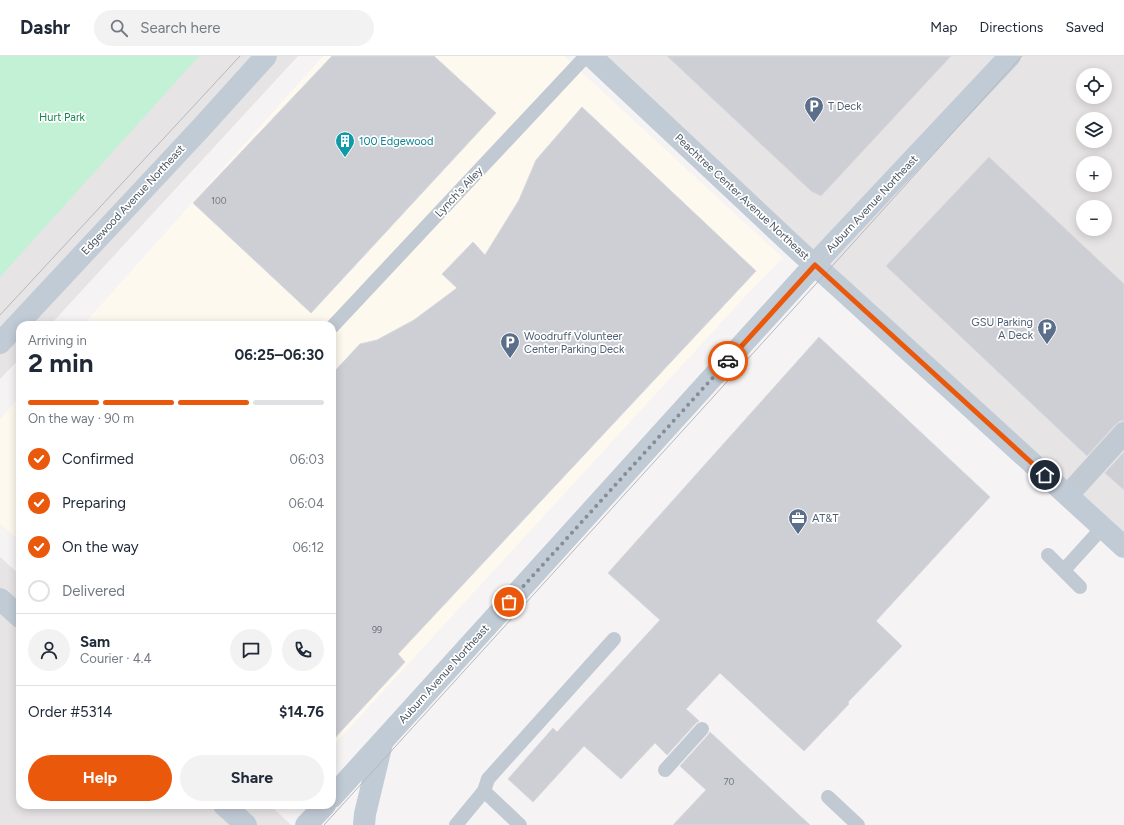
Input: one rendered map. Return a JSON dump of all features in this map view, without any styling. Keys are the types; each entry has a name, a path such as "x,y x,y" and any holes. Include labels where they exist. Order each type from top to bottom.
{"street":[{"name":"Edgewood Avenue Northeast","path":"21,321 266,56"},
{"name":"Peachtree Center Avenue Northeast","path":"591,56 815,265 1124,547"},
{"name":"Auburn Avenue Northeast","path":"336,793 826,252 1010,56"},
{"name":"Edgewood Avenue Northeast","path":"0,343 16,326"},
{"path":"1068,495 1124,433"},
{"path":"1,603 16,614"},
{"path":"364,825 365,814 383,742"},
{"path":"228,809 246,825"},
{"path":"306,825 321,809"}],"lane":[{"name":"Lynch's Alley","path":"336,323 586,56"},
{"path":"1064,570 1102,527"},
{"path":"1048,554 1080,588"},
{"path":"456,825 484,791 488,779 614,639"},
{"path":"665,770 702,729"},
{"path":"484,791 520,825"},
{"path":"828,797 858,825"}],"shaded area":[{"path":"0,56 298,56 54,321 16,321 16,362 0,379"},
{"path":"323,56 564,56 783,258 752,289 336,743 336,321 87,321"},
{"path":"594,56 1124,56 1124,556"},
{"path":"16,401 16,538 0,524 0,419"},
{"path":"0,557 16,571 16,809 274,809 291,825 0,825"}],"green space":[{"name":"Hurt Park","path":"0,56 199,56 0,277"}],"building":[{"name":"100 Edgewood","path":"332,56 434,56 496,113 311,313 193,203"},
{"name":"T Deck","path":"667,56 951,56 821,196 811,191"},
{"name":"Woodruff Volunteer Center Parking Deck","path":"582,107 756,271 398,654 405,662 336,737 336,370 360,344 377,340 414,320 457,288 442,274 473,242 485,255 519,200 536,160"},
{"name":"GSU Parking A Deck","path":"989,157 1124,284 1124,421 1120,421 1115,425 1087,456 886,266"},
{"name":"AT&T","path":"819,337 990,497 876,621 902,646 848,702 849,704 804,751 720,673 686,709 699,721 667,755 655,743 621,779 584,746 533,802 508,779 553,728 557,732 660,620 608,573"},
{"path":"1124,452 1124,490 1105,473"},
{"path":"710,732 810,825 673,825 706,790 680,766"}],"tram line":[{"path":"0,315 240,56"},
{"path":"324,825 1022,56"}],"way so far":[{"path":"509,602 728,361"}],"place":[{"name":"T Deck","path":"814,123"},
{"name":"100 Edgewood","path":"345,158"},
{"name":"GSU Parking A Deck","path":"1047,345"},
{"name":"Woodruff Volunteer Center Parking Deck","path":"510,359"},
{"name":"AT&T","path":"798,535"}],"route":[{"path":"728,361 815,265 1045,475"}]}
